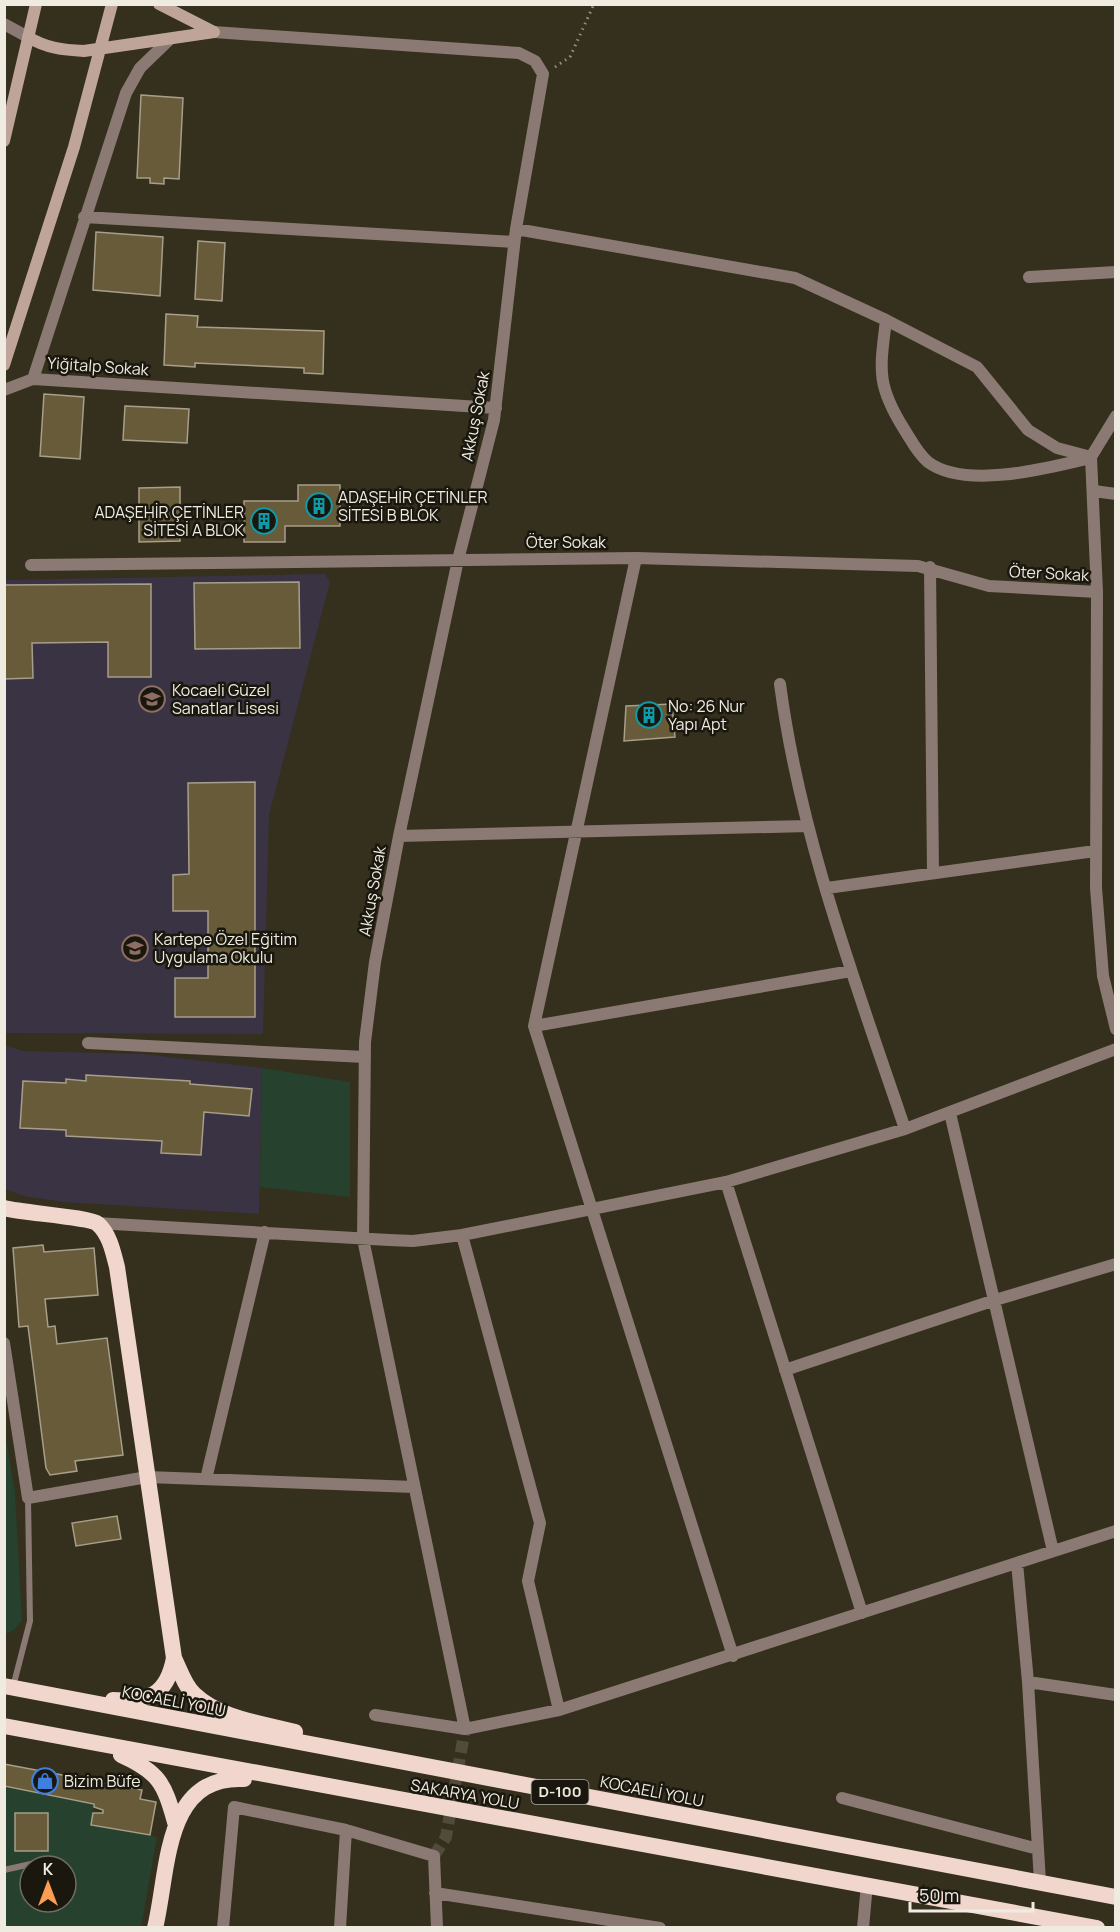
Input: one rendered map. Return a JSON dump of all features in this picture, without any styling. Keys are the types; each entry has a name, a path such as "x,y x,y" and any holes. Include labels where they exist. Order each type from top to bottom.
{"highway":[{"path":"4,1208 96,1223 109,1240 117,1267 174,1658 184,1681 194,1694 224,1713 432,1767"},
{"path":"50,1695 126,1701 152,1696 162,1689 171,1677 174,1658"},
{"name":"KOCAELİ YOLU","path":"9,1687 1116,1897"},
{"name":"SAKARYA YOLU","path":"4,1726 298,1782 867,1884 1050,1923 1097,1928"},
{"path":"91,1743 149,1769 167,1791 175,1822 155,1928"},
{"path":"175,1822 194,1796 216,1781 228,1778 298,1782"}],"main road":[{"path":"4,141 36,4"},
{"path":"4,365 74,147 112,4"},
{"path":"159,4 214,32"},
{"path":"28,37 40,45 63,51 214,32"}],"street":[{"path":"4,24 28,37"},
{"path":"214,32 519,53 535,61 543,74"},
{"name":"Yiğitalp Sokak","path":"170,39 140,68 126,93 33,379 496,408"},
{"name":"Akkuş Sokak","path":"465,1729 363,1239 365,1057 370,996 399,836 458,560 496,408 514,242 543,74"},
{"path":"84,217 514,242"},
{"path":"516,229 795,278 886,320 977,367 1028,430 1043,441 1091,457"},
{"path":"1029,278 1116,272"},
{"path":"886,320 881,379 888,404 929,462 951,471 984,475 1048,468 1091,457"},
{"path":"4,390 33,379"},
{"path":"1116,416 1091,457 1097,592 1095,851 1099,941 1111,991 1116,1029"},
{"path":"1094,491 1116,494"},
{"path":"636,558 534,1026 733,1656"},
{"name":"Öter Sokak","path":"31,565 636,558 930,567 972,584 1097,592"},
{"path":"930,567 933,873"},
{"path":"780,684 791,755 808,826 851,971 905,1129"},
{"path":"399,836 808,826"},
{"path":"827,888 1095,851"},
{"path":"534,1026 851,971"},
{"path":"88,1043 365,1057"},
{"path":"96,1223 413,1241 462,1235 726,1182 905,1129 1116,1049"},
{"path":"950,1113 1053,1551"},
{"path":"726,1182 862,1613"},
{"path":"206,1479 265,1232"},
{"path":"462,1235 540,1523 528,1581 559,1710"},
{"path":"785,1370 995,1300 1116,1264"},
{"path":"4,1343 28,1498 147,1477 414,1487"},
{"path":"375,1715 465,1729 559,1710 733,1656 1116,1531"},
{"path":"1017,1563 1028,1682 1041,1882"},
{"path":"1028,1682 1116,1695"},
{"path":"842,1798 1038,1849"},
{"path":"223,1928 234,1808 346,1830 434,1856 437,1928"},
{"path":"340,1928 346,1830"},
{"path":"862,1928 867,1884"},
{"path":"435,1893 660,1928"}],"lane":[{"path":"9,1687 30,1621 28,1498"}],"path":[{"path":"543,74 570,57 594,4"}],"shaded area":[{"name":"Kocaeli Güzel Sanatlar Lisesi","path":"325,574 330,582 269,815 263,1034 5,1033 4,580"},
{"path":"4,1045 23,1051 143,1054 262,1068 259,1214 63,1202 24,1196 5,1189"}],"green space":[{"path":"262,1068 350,1082 350,1197 260,1187"},
{"path":"5,1432 15,1493 22,1621 14,1630 5,1634"},
{"path":"5,1786 94,1804 91,1825 157,1837 141,1927 5,1928"}],"building":[{"path":"141,95 183,98 179,179 164,178 164,184 150,183 150,178 137,178"},
{"path":"96,232 163,237 160,296 93,290"},
{"path":"198,241 225,243 222,301 195,299"},
{"path":"166,314 198,316 197,327 324,331 323,374 304,373 304,368 195,363 195,367 164,365"},
{"path":"44,394 84,397 80,459 40,456"},
{"path":"125,406 189,409 187,443 123,440"},
{"path":"298,485 340,485 340,526 285,526 285,542 244,542 244,501 298,501"},
{"path":"180,487 180,541 139,542 139,488"},
{"path":"299,582 300,648 195,649 194,583"},
{"path":"151,584 151,677 108,677 108,642 32,643 33,678 4,679 4,585"},
{"name":"No: 26 Nur Yapı Apt","path":"672,704 675,737 624,741 626,706"},
{"path":"255,782 255,1017 175,1017 175,978 208,978 208,911 173,911 173,875 189,874 188,783"},
{"path":"86,1075 190,1081 190,1084 252,1089 249,1116 204,1112 201,1155 161,1153 162,1141 66,1136 66,1130 20,1128 23,1081 66,1083 66,1079 86,1081"},
{"path":"43,1245 44,1252 94,1248 98,1295 45,1299 48,1327 55,1326 57,1344 107,1338 123,1455 75,1461 77,1471 50,1475 46,1468 28,1326 19,1327 13,1248"},
{"path":"117,1516 121,1539 76,1546 72,1523"},
{"path":"4,1764 142,1790 140,1799 156,1802 150,1835 91,1825 93,1813 103,1813 103,1810 94,1807 94,1804 4,1786"},
{"path":"15,1813 48,1813 48,1851 15,1851"}],"tunnel":[{"path":"434,1856 446,1837 465,1729"}],"place":[{"name":"ADAŞEHİR ÇETİNLER SİTESİ B BLOK","path":"319,506"},
{"name":"ADAŞEHİR ÇETİNLER SİTESİ A BLOK","path":"264,521"},
{"name":"Kocaeli Güzel Sanatlar Lisesi","path":"152,699"},
{"name":"No: 26 Nur Yapı Apt","path":"649,715"},
{"name":"Kartepe Özel Eğitim Uygulama Okulu","path":"135,948"},
{"name":"Bizim Büfe","path":"45,1781"}]}
